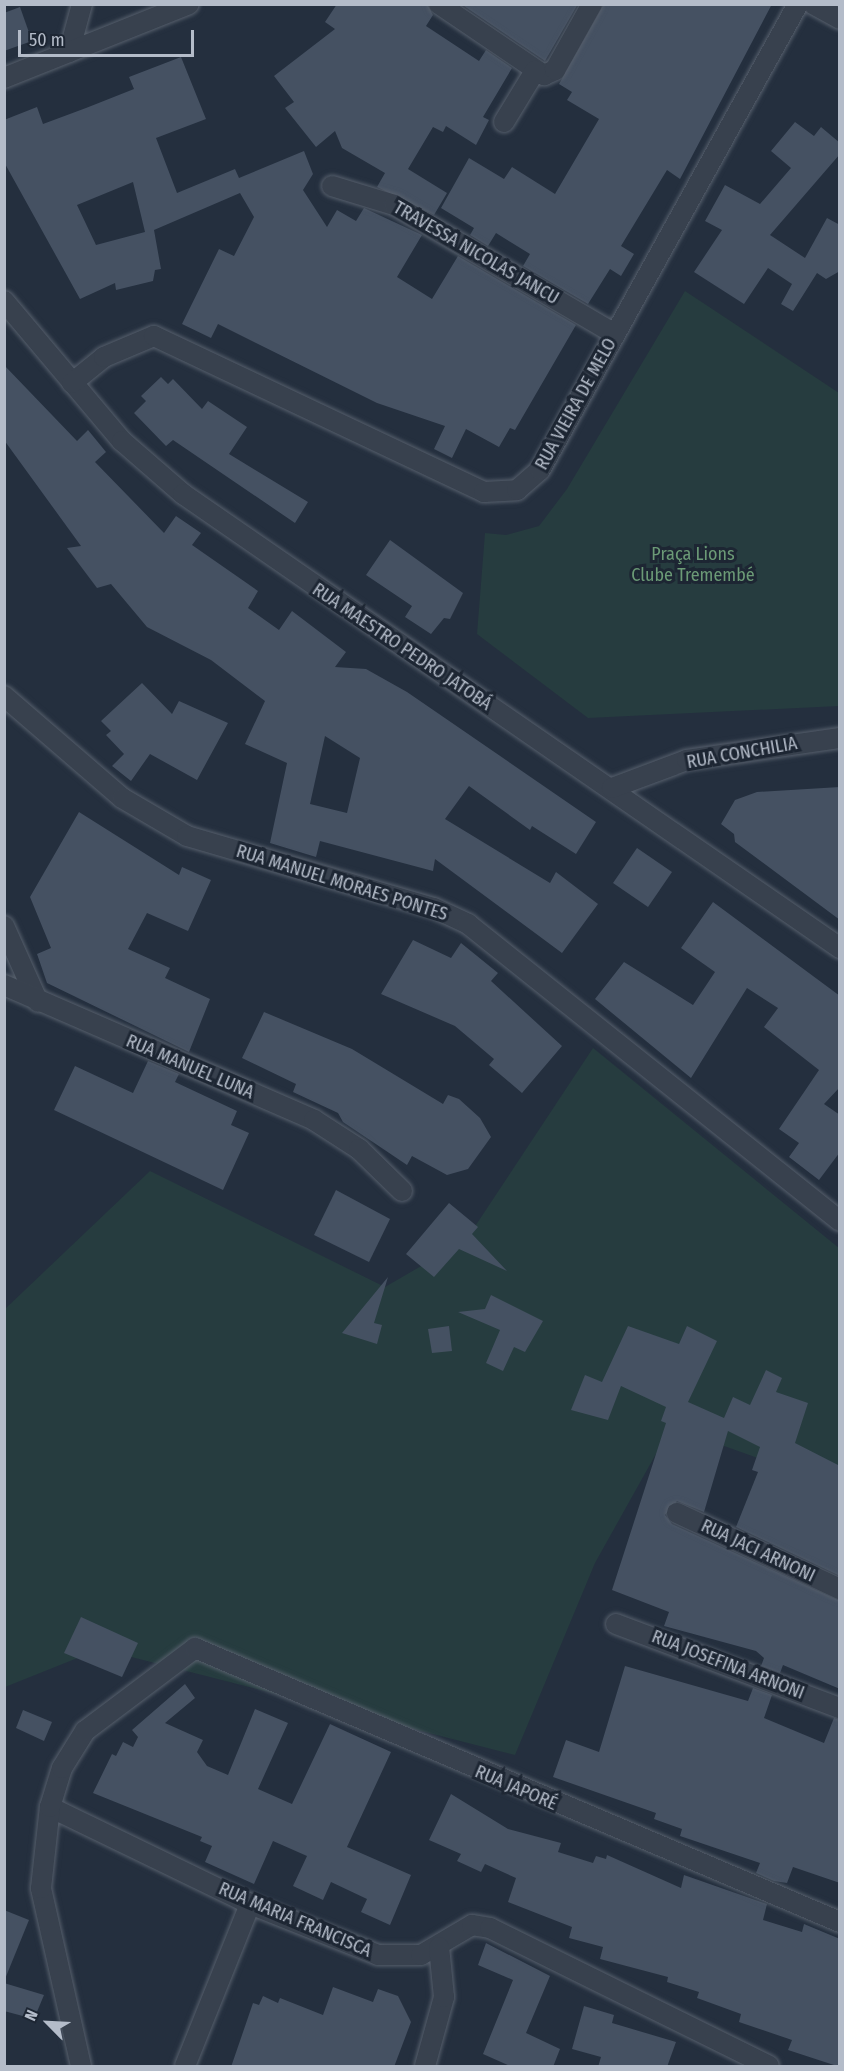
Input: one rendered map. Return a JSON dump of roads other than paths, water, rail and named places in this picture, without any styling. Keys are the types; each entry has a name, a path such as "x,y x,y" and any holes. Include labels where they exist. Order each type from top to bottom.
{"street":[{"path":"69,52 82,4"},
{"path":"4,78 189,4"},
{"path":"439,4 535,71 555,70 592,4"},
{"name":"RUA VIEIRA DE MELO","path":"72,383 104,357 154,336 473,487 504,494 529,483 540,470 798,4"},
{"path":"813,4 840,19"},
{"path":"504,122 535,71"},
{"name":"TRAVESSA NICOLAS JANCU","path":"332,186 394,205 615,334"},
{"name":"RUA MAESTRO PEDRO JATOBÁ","path":"4,301 122,441 183,494 612,788 840,948"},
{"name":"RUA MANUEL MORAES PONTES","path":"4,696 122,798 187,836 434,908 468,924 840,1221"},
{"name":"RUA CONCHILIA","path":"612,788 687,760 840,738"},
{"path":"4,926 38,1002"},
{"name":"RUA MANUEL LUNA","path":"4,985 38,1002 314,1120 359,1149 402,1191"},
{"name":"RUA JACI ARNONI","path":"677,1513 840,1589"},
{"name":"RUA JOSEFINA ARNONI","path":"616,1623 840,1708"},
{"name":"RUA JAPORÉ","path":"50,1807 62,1768 85,1731 195,1648 840,1922"},
{"path":"50,1807 41,1888 81,2067"},
{"name":"RUA MARIA FRANCISCA","path":"50,1807 250,1904 378,1955 421,1955 439,1947 472,1925 490,1928 769,2067"},
{"path":"185,2067 250,1904"},
{"path":"425,2067 444,1997 439,1947"}],"park label":[{"name":"Praça Lions Clube Tremembé","path":"693,565"}]}
